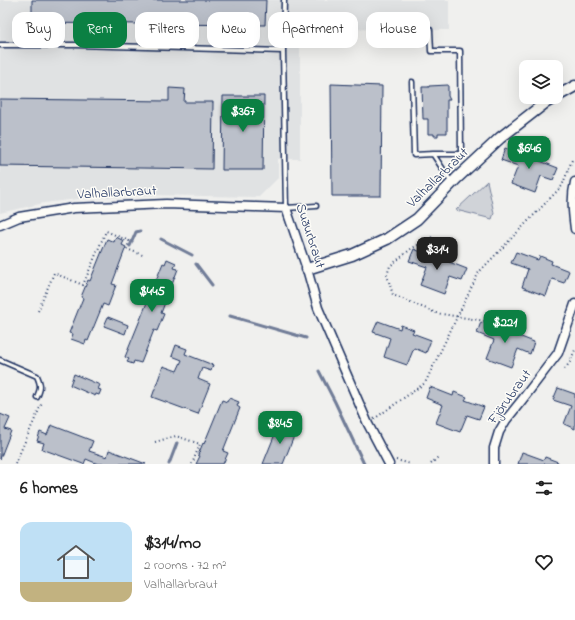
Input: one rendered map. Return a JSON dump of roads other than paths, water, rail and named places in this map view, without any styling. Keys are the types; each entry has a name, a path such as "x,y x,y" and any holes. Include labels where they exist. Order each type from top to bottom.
{"street":[{"name":"Valhallarbraut","path":"307,269 352,255 387,239 417,219 452,183 500,138 545,103 575,86"},
{"path":"575,182 572,192 572,210 575,229"},
{"name":"Valhallarbraut","path":"0,225 19,217 74,208 166,204 286,208"},
{"name":"Suðurbraut","path":"286,208 307,269 318,308 368,424 389,464"},
{"name":"Fjörubraut","path":"494,464 494,448 499,432 506,420 558,353 575,304"}],"lane":[{"name":"Suðurbraut","path":"284,0 283,51 286,208"},
{"path":"412,82 414,154 461,154 460,51 431,51 430,30"},
{"path":"0,45 77,45 283,51"},
{"path":"432,154 452,183"},
{"path":"286,208 316,206"},
{"path":"0,360 36,376 41,389 37,397"}],"waterway":[{"path":"130,246 136,232 140,231"},
{"path":"161,239 192,255"},
{"path":"196,264 212,285"},
{"path":"230,316 306,338"},
{"path":"319,371 364,464"},
{"path":"169,464 177,443"}]}
